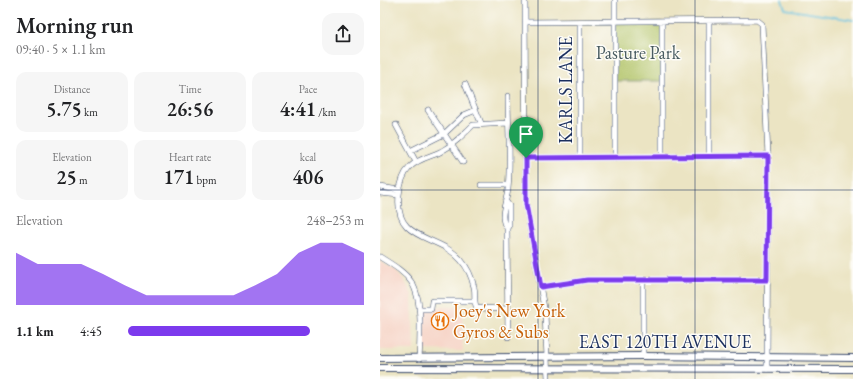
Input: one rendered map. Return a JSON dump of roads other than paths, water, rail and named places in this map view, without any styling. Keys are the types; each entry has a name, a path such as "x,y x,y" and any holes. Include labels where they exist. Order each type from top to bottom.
{"main road":[{"name":"EAST 120TH AVENUE","path":"380,358 546,358 643,356 853,358"},
{"name":"EAST 120TH AVENUE","path":"380,368 853,369"}],"street":[{"path":"525,0 526,204 545,314 548,379"},
{"path":"615,0 615,157"},
{"path":"525,22 757,20 762,24 764,30 768,156 767,369"},
{"path":"709,21 709,157"},
{"name":"KARLS LANE","path":"580,22 580,157"},
{"path":"662,22 662,157"},
{"path":"465,84 481,123"},
{"path":"508,96 508,185 507,203 503,208 503,219 507,228 508,337"},
{"path":"428,110 463,162"},
{"path":"410,150 444,134 464,115 476,110"},
{"path":"508,123 481,123 473,125 452,145 416,162 409,168 402,179 399,192 400,214 405,224 413,232 424,239 448,248 462,261 469,273 474,287 477,308 508,309"},
{"path":"396,125 416,162"},
{"path":"526,158 768,156"},
{"path":"481,185 508,185"},
{"path":"380,187 399,192"},
{"path":"380,192 399,192"},
{"path":"380,257 398,268 409,278 417,292 419,309 419,358"},
{"path":"541,287 587,280 767,280"},
{"path":"643,280 643,356"},
{"path":"419,309 431,309 432,300 475,300"}],"waterway":[{"path":"782,0 785,9 853,20"}],"place":[{"name":"Joey's New York Gyros & Subs","path":"440,321"}],"park label":[{"name":"Pasture Park","path":"638,53"}]}
